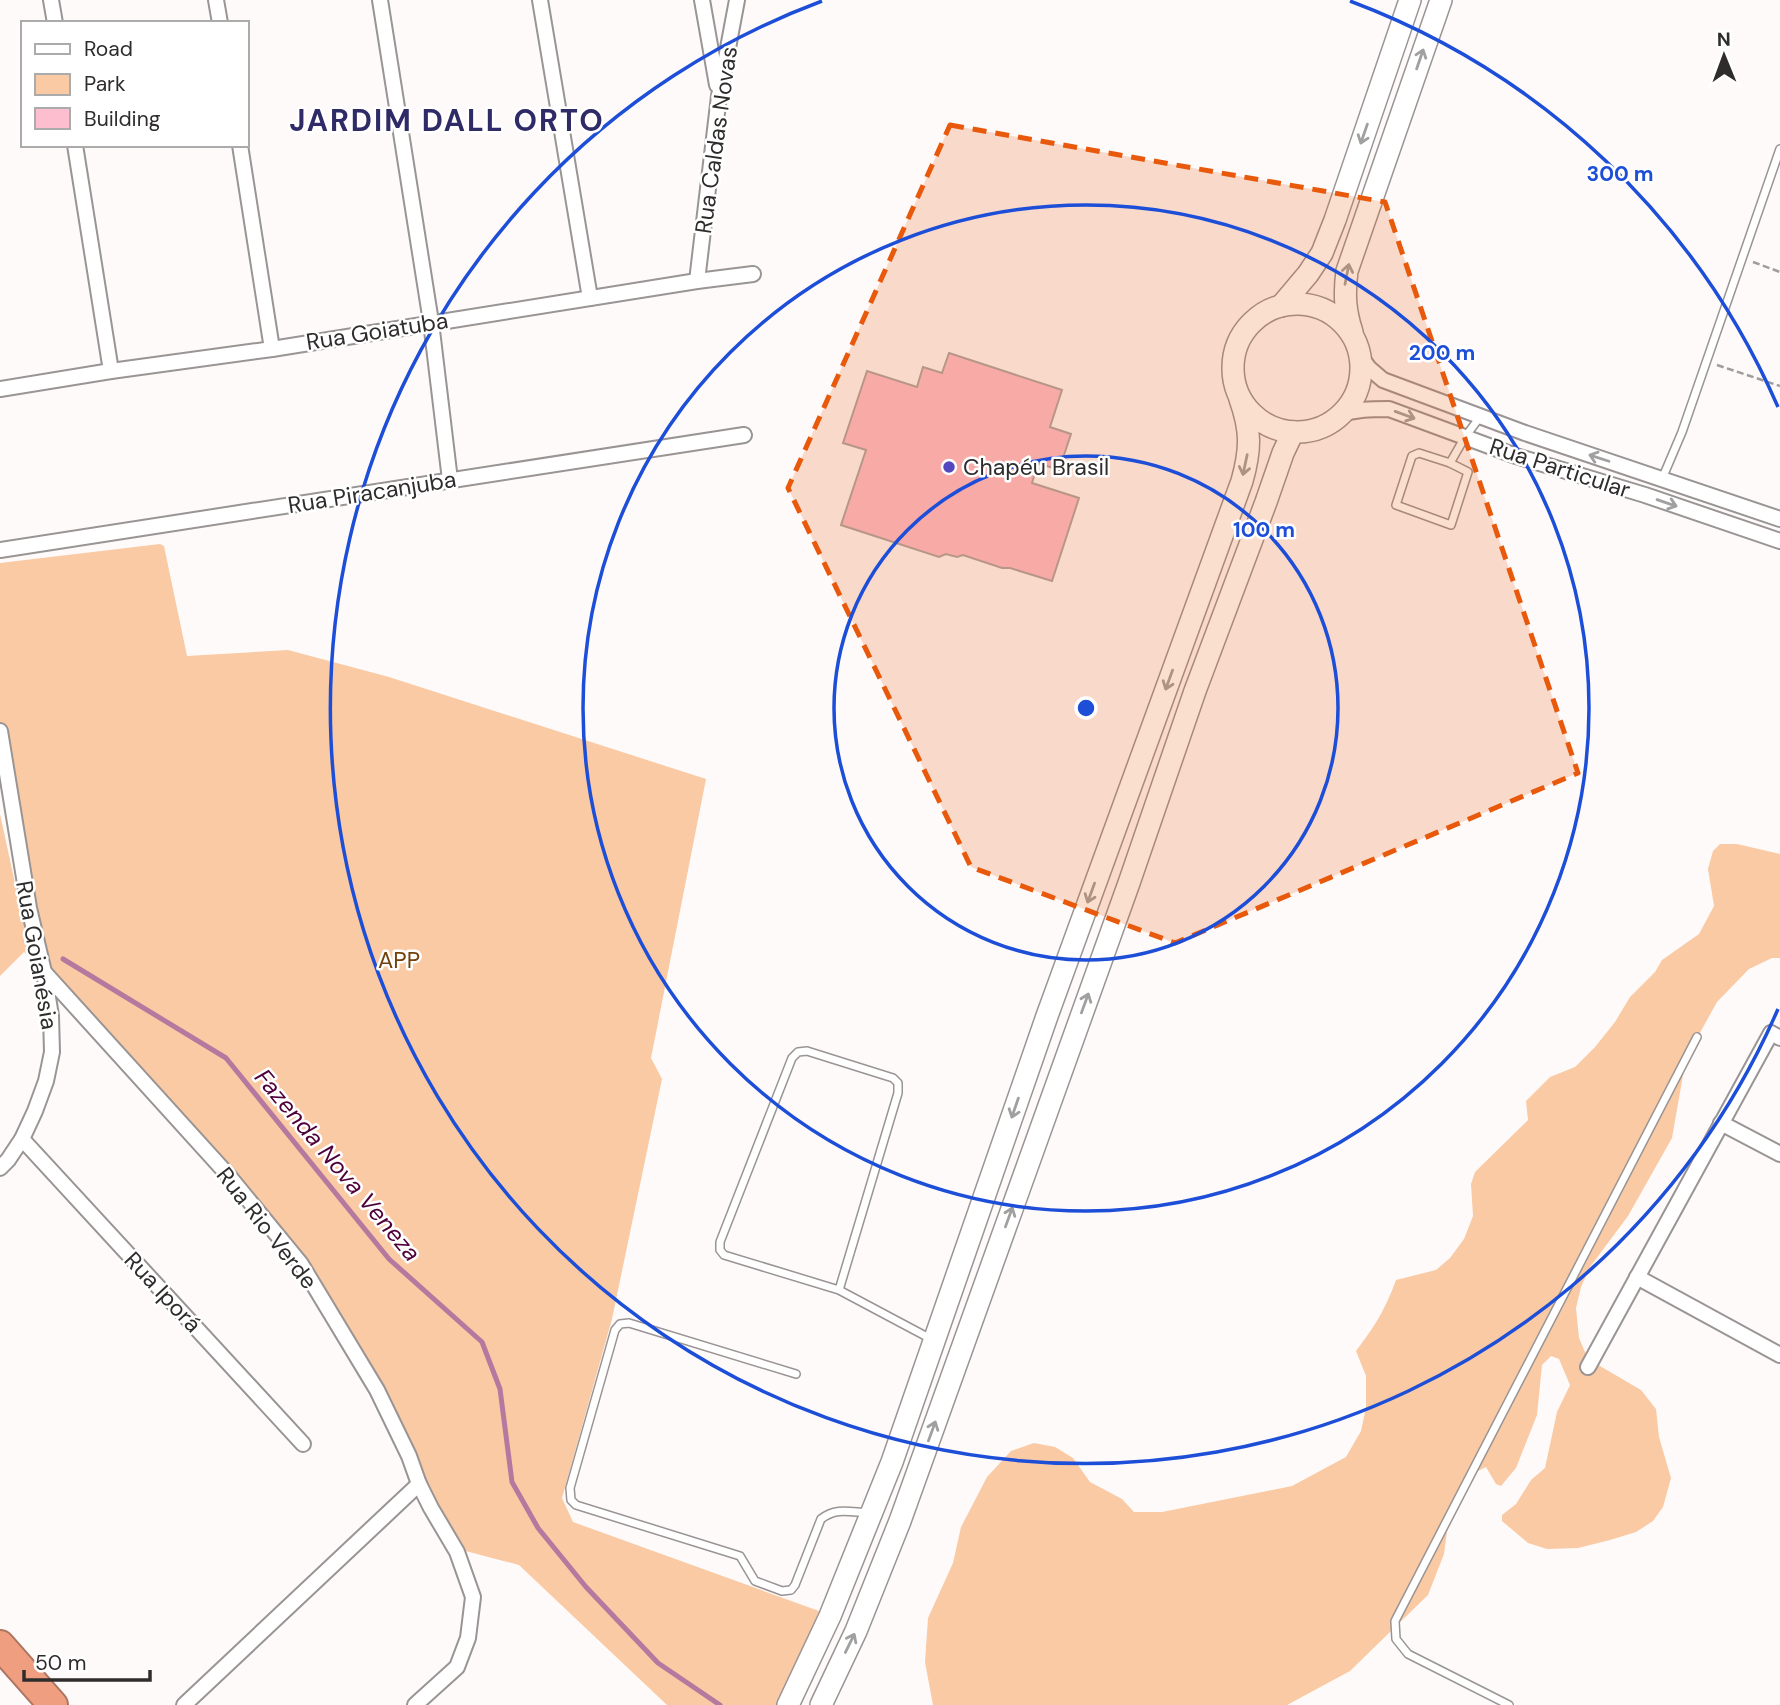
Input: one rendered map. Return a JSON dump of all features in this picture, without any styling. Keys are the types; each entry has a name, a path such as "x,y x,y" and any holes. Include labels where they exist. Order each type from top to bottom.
{"highway":[{"path":"0,1645 53,1705"}],"street":[{"path":"51,0 55,21"},
{"path":"216,0 220,21"},
{"path":"380,0 431,322 450,480"},
{"path":"540,0 590,298"},
{"path":"702,0 719,96"},
{"name":"Rua Caldas Novas","path":"696,281 719,96 737,0"},
{"path":"1281,306 1322,253 1410,0"},
{"path":"1240,399 1262,422 1277,429 1309,431 1325,426 1339,415 1350,405 1358,390 1361,373 1358,349 1346,313 1344,291 1347,271 1441,0"},
{"path":"75,147 111,371"},
{"path":"240,147 272,349"},
{"name":"Rua Goiatuba","path":"0,389 753,274"},
{"path":"788,1705 830,1616 872,1513 1047,1016 1242,481 1249,443 1247,419 1233,374 1235,348 1248,326 1269,310 1296,304 1311,305 1337,318 1348,328 1358,349"},
{"name":"Rua Particular","path":"1358,349 1369,368 1383,380 1525,433 1662,479 1765,507 1780,519"},
{"name":"Rua Particular","path":"1339,415 1360,409 1389,410 1516,456 1645,495 1780,541"},
{"path":"821,1705 856,1631 901,1521 1195,691 1279,462 1293,432"},
{"path":"1516,456 1525,433"},
{"name":"Rua Piracanjuba","path":"0,550 744,435"},
{"name":"Rua Goianésia","path":"0,731 29,908 44,972 51,1016 52,1052 46,1081 35,1111 22,1139 0,1168"},
{"name":"Rua Rio Verde","path":"44,972 228,1175 302,1264 377,1390 409,1456 419,1484 457,1552 472,1597 468,1638 457,1667 415,1705"},
{"path":"1588,1367 1771,1033 1780,1038"},
{"path":"1721,1123 1780,1154"},
{"name":"Rua Iporá","path":"22,1139 303,1444"},
{"path":"1637,1277 1780,1354"},
{"path":"184,1705 419,1484"}],"lane":[{"path":"1662,479 1682,432 1780,149"},
{"path":"1450,463 1481,416"},
{"path":"1419,453 1450,463 1468,472 1451,525 1396,505 1412,456 1419,453"},
{"path":"1509,1705 1408,1654 1396,1639 1395,1621 1697,1037"},
{"path":"839,1290 898,1093 898,1083 893,1078 807,1051 797,1052 787,1070 720,1242 720,1250 724,1255 839,1290 934,1340"},
{"path":"796,1374 629,1323 620,1324 615,1330 581,1449 570,1488 570,1500 576,1505 740,1556 755,1581 782,1591 791,1590 795,1585 821,1519 829,1512 872,1513"}],"path":[{"path":"1743,259 1780,272"},
{"path":"1707,362 1780,386"}],"highlighted area":[{"path":"950,125 1385,202 1578,773 1175,943 971,867 788,488"}],"green space":[{"name":"APP","path":"160,544 164,546 187,656 288,650 389,677 706,779 651,1058 662,1079 612,1319 562,1498 573,1522 819,1611 784,1705 667,1705 519,1565 458,1549 412,1454 386,1392 308,1263 37,963 24,952 0,976 0,814 18,897 0,732 0,563"},
{"path":"1720,844 1737,844 1780,854 1780,958 1772,958 1749,969 1717,1002 1686,1058 1672,1138 1628,1216 1590,1267 1576,1308 1579,1338 1588,1359 1641,1390 1656,1409 1659,1437 1671,1478 1663,1507 1653,1521 1636,1532 1610,1540 1578,1548 1547,1549 1528,1543 1502,1521 1502,1515 1516,1504 1531,1480 1545,1468 1557,1412 1570,1385 1559,1359 1551,1356 1542,1365 1537,1415 1516,1468 1501,1486 1496,1484 1486,1467 1476,1472 1465,1486 1449,1517 1444,1554 1428,1595 1350,1671 1287,1705 933,1705 925,1662 928,1618 953,1563 961,1527 987,1477 1011,1451 1034,1443 1055,1447 1073,1458 1090,1482 1122,1499 1134,1512 1162,1512 1292,1486 1346,1457 1361,1431 1366,1407 1366,1376 1356,1351 1379,1317 1396,1280 1436,1270 1450,1258 1464,1239 1473,1216 1471,1184 1475,1172 1528,1120 1526,1101 1550,1077 1575,1067 1595,1047 1630,997 1655,972 1662,960 1699,934 1714,906 1708,869 1713,851"}],"building":[{"name":"Chapéu Brasil","path":"949,353 1062,390 1050,427 1071,434 1059,470 1038,463 1032,483 1079,498 1052,581 963,555 957,557 946,554 939,557 841,525 866,450 843,443 867,371 917,387 923,367 942,373"}],"waterway":[{"name":"Fazenda Nova Veneza","path":"63,959 226,1058 389,1259 482,1342 500,1389 512,1482 538,1528 586,1587 658,1663 720,1705"}],"place":[{"name":"Chapéu Brasil","path":"949,467"}],"district":[{"name":"JARDIM DALL ORTO","path":"447,120"}]}
